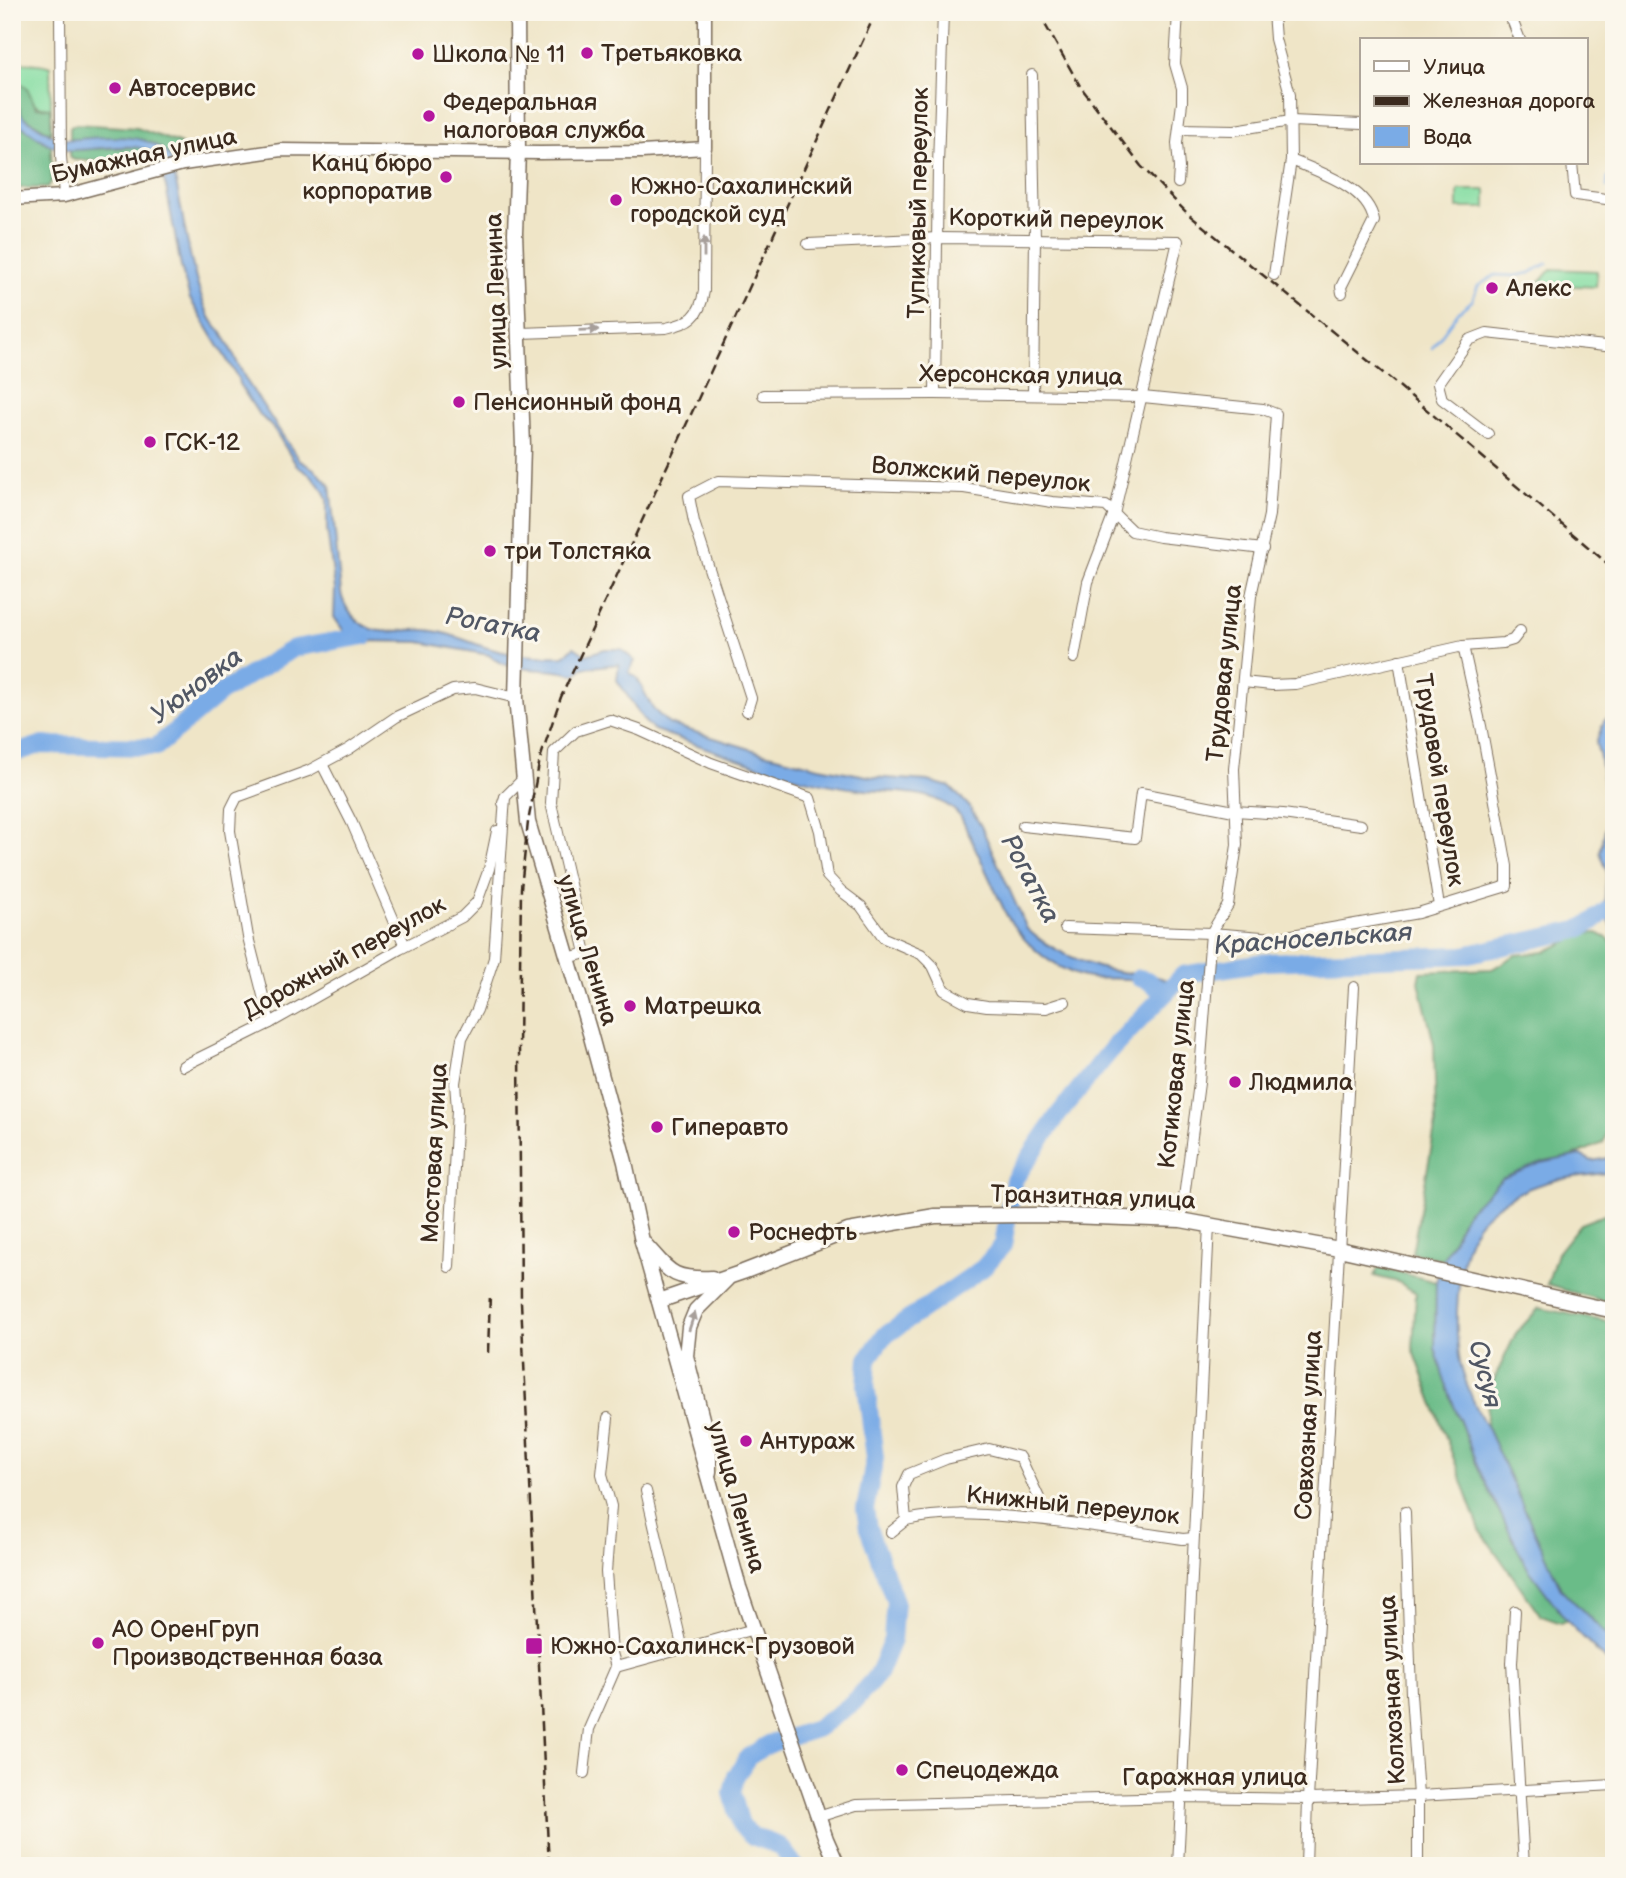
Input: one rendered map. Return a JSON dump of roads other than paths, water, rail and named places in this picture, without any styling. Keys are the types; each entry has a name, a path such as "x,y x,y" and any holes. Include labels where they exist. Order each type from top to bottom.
{"main road":[{"name":"улица Ленина","path":"517,12 518,152 515,233 523,446 516,692 528,822 625,1162 642,1241 739,1587 818,1817 838,1866"},
{"name":"Транзитная улица","path":"659,1301 848,1231 935,1216 973,1215 1181,1220 1339,1250 1608,1310"},
{"path":"642,1241 671,1274 685,1279 730,1276"},
{"path":"710,1483 709,1446 686,1356 689,1328 696,1310 730,1276"}],"street":[{"path":"60,12 61,156 64,196"},
{"path":"520,333 666,328 684,324 696,314 704,291 705,12"},
{"name":"Тупиковый переулок","path":"935,394 943,12"},
{"path":"1178,12 1175,64 1182,88 1178,183"},
{"path":"1273,12 1275,39 1290,94 1292,160 1274,275"},
{"path":"1505,12 1513,22 1519,38"},
{"path":"1032,75 1035,238 1033,395"},
{"path":"1179,129 1235,130 1291,121 1360,124"},
{"name":"Бумажная улица","path":"12,199 64,196 183,164 281,149 642,152 705,148"},
{"path":"1292,160 1350,187 1373,212 1374,221 1341,287 1342,293"},
{"path":"1572,164 1575,195 1614,200"},
{"name":"Короткий переулок","path":"808,244 938,238 1178,241 1143,397"},
{"path":"1488,434 1442,399 1438,384 1469,340 1487,333 1614,347"},
{"name":"Херсонская улица","path":"763,395 1143,397 1264,409 1276,414"},
{"path":"1074,657 1088,582 1114,513 1143,397"},
{"name":"Трудовая улица","path":"1211,933 1228,905 1237,845 1234,769 1251,596 1269,515 1276,414"},
{"name":"Волжский переулок","path":"747,711 751,698 694,522 689,496 718,481 964,488 1052,502 1106,506 1132,531 1160,537 1263,549"},
{"name":"Трудовой переулок","path":"1243,682 1295,684 1463,646 1503,643 1513,640 1520,631"},
{"name":"Трудовой переулок","path":"1399,660 1439,906 1507,886 1507,866 1463,646"},
{"path":"270,1023 248,937 230,831 231,809 237,797 309,771 349,749 396,717 453,690 475,688 516,692"},
{"path":"568,958 586,953 551,803 554,752 576,731 610,720 639,730 711,763 810,798 820,831 827,876 861,906 884,938 920,954 933,966 944,990 968,1003 987,1006 1046,1008 1065,1002"},
{"path":"321,764 352,823 405,946"},
{"path":"505,797 523,780"},
{"path":"1023,825 1135,838 1141,793 1234,811 1283,814 1361,825"},
{"name":"Дорожный переулок","path":"183,1066 270,1023 405,946 462,917 477,902 489,869 505,797"},
{"name":"Мостовая улица","path":"449,1267 457,1109 455,1083 462,1038 477,1010 494,958 505,797"},
{"path":"1065,928 1275,938 1418,913 1439,906"},
{"name":"Котиковая улица","path":"1181,1220 1199,1083 1211,933"},
{"name":"Совхозная улица","path":"1306,1866 1354,987"},
{"path":"1178,1866 1209,1225"},
{"path":"584,1773 589,1729 616,1667 612,1653 606,1572 611,1506 602,1474 608,1418"},
{"path":"891,1532 906,1520 904,1487 909,1474 946,1459 989,1450 1020,1457 1040,1500 1040,1519"},
{"path":"646,1491 683,1650"},
{"name":"Колхозная улица","path":"1405,1512 1411,1695 1418,1796 1418,1866"},
{"name":"Книжный переулок","path":"906,1520 965,1513 1040,1519 1183,1539 1193,1538"},
{"path":"1515,1611 1512,1663 1524,1866"},
{"path":"616,1667 754,1629"},
{"name":"Гаражная улица","path":"818,1817 856,1805 1181,1797 1308,1799 1614,1785"}],"water":[{"path":"12,87 22,115 56,137 133,138 153,144 170,157 189,251 203,301 212,320 222,332 246,380 299,460 314,469 330,485 342,599 360,623 378,631 441,632 497,651 525,655 564,656 574,647 586,655 605,649 621,649 635,661 629,672 637,678 653,709 669,724 819,767 872,777 928,781 950,787 968,805 981,826 1027,929 1046,944 1083,962 1108,970 1167,980 1153,996 1150,988 1136,980 1086,978 1059,967 1033,948 1012,924 961,817 941,801 905,792 866,790 812,781 654,730 645,722 617,680 619,664 583,668 575,675 508,666 489,655 420,642 357,641 345,633 334,617 335,589 327,530 327,499 312,476 297,466 274,429 258,413 190,299 166,187 155,154 137,147 67,150 53,146 14,121"},
{"path":"1614,713 1614,947 1612,927 1604,907 1607,871 1600,852 1606,826 1606,802 1596,743 1604,721"},
{"path":"1580,1155 1592,1161 1614,1157 1614,1172 1558,1180 1532,1187 1499,1205 1478,1224 1471,1237 1461,1274 1457,1337 1462,1370 1470,1393 1561,1589 1614,1642 1614,1668 1567,1621 1527,1567 1478,1468 1435,1348 1436,1282 1443,1259 1467,1212 1503,1178 1541,1163"}],"waterway":[{"path":"1607,187 1608,177"},
{"path":"1432,348 1459,311 1472,301 1478,286 1495,275 1515,276 1530,273 1548,263"},
{"name":"Уюновка","path":"12,754 40,745 156,747 220,693 294,648 365,636"},
{"name":"Красносельская","path":"795,1866 780,1846 752,1836 741,1825 732,1793 736,1776 748,1757 769,1744 816,1729 853,1703 878,1674 892,1640 895,1601 868,1528 865,1509 875,1458 866,1385 868,1359 883,1337 983,1268 1003,1245 1014,1180 1058,1115 1111,1050 1183,975 1264,962 1464,955 1578,930 1607,910"},
{"name":"Рогатка","path":"1139,978 1147,980 1165,994"}],"railway":[{"path":"549,1866 521,1302 521,888 528,822 540,759 561,697 876,12"},
{"path":"1038,12 1080,86 1141,166 1188,214 1393,381 1614,569"},
{"path":"488,1353 490,1294"}],"place":[{"name":"Третьяковка","path":"587,53"},
{"name":"Школа № 11","path":"418,54"},
{"name":"Автосервис","path":"115,88"},
{"name":"Федеральная налоговая служба","path":"429,116"},
{"name":"Канц бюро корпоратив","path":"446,177"},
{"name":"Южно-Сахалинский городской суд","path":"616,200"},
{"name":"Алекс","path":"1492,288"},
{"name":"Пенсионный фонд","path":"459,402"},
{"name":"ГСК-12","path":"150,442"},
{"name":"три Толстяка","path":"490,551"},
{"name":"Матрешка","path":"630,1006"},
{"name":"Людмила","path":"1235,1082"},
{"name":"Гиперавто","path":"657,1127"},
{"name":"Роснефть","path":"734,1232"},
{"name":"Антураж","path":"746,1441"},
{"name":"АО ОренГруп Производственная база","path":"98,1643"},
{"name":"Южно-Сахалинск-Грузовой","path":"534,1646"},
{"name":"Спецодежда","path":"902,1770"}],"water label":[{"name":"Сусуя","path":"1486,1374"}]}
